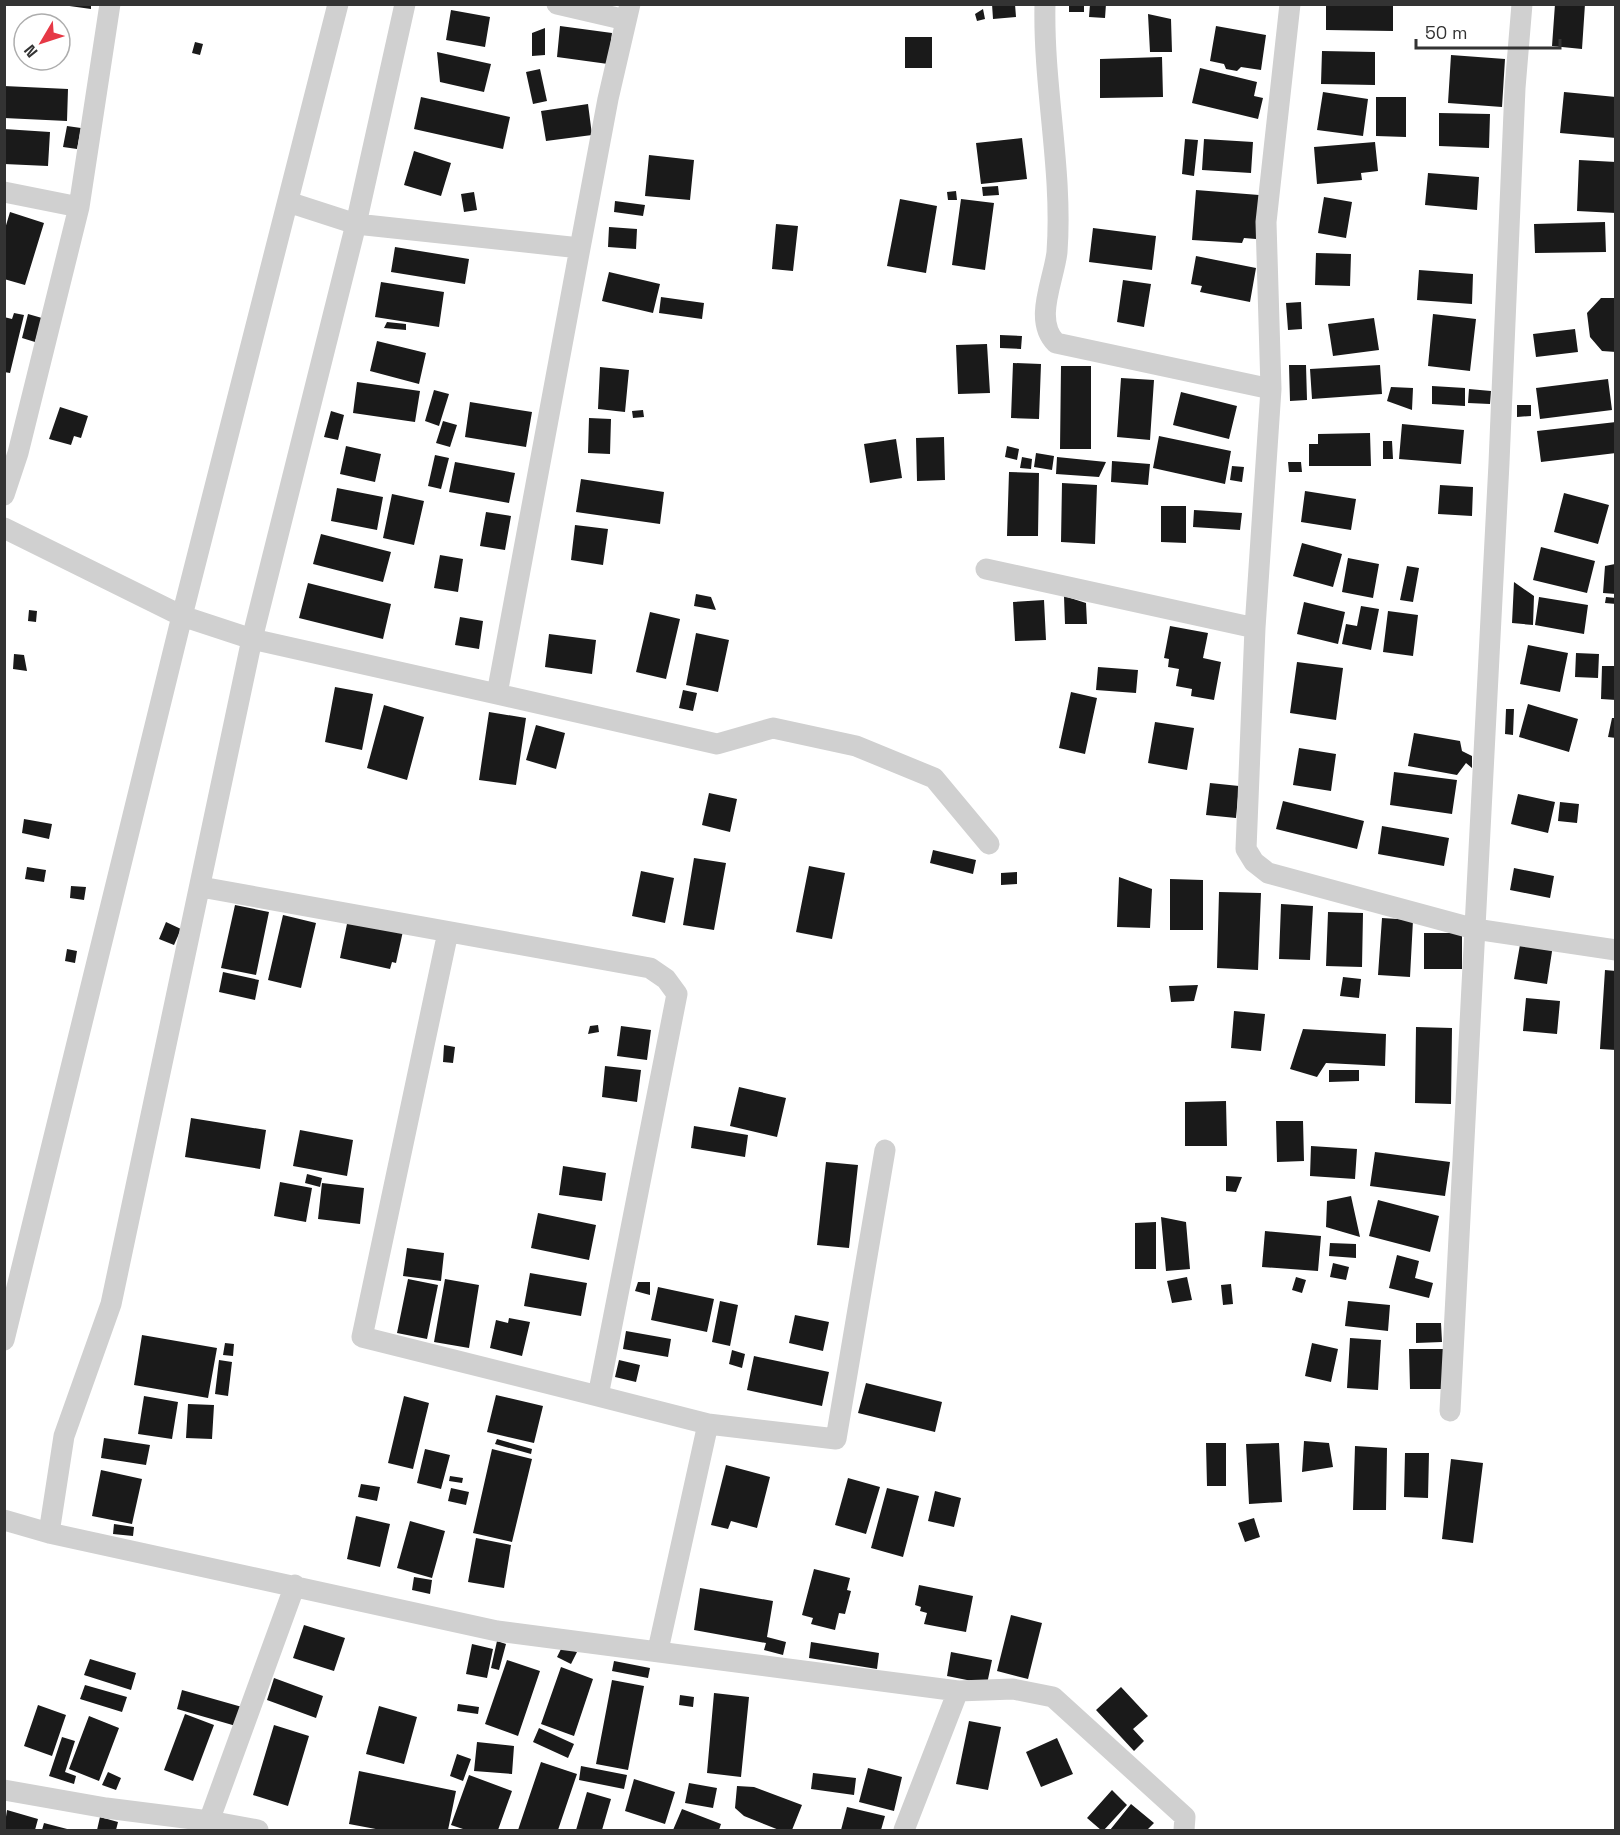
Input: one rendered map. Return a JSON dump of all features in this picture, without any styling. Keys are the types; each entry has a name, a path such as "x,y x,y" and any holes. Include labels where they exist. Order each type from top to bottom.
{"street":[{"path":"4,495 11,452 79,207 110,4"},
{"path":"4,1340 182,616 338,4"},
{"path":"49,1533 64,1436 111,1304 252,639 356,224 405,4"},
{"path":"497,694 580,248 628,12 557,4"},
{"path":"1045,4 1047,77 1059,206 1057,254 1045,324 1048,336 1056,343 1271,389"},
{"path":"1290,4 1266,222 1271,389 1255,628 1246,849 1254,862 1268,873 1475,928 1616,950"},
{"path":"1450,1411 1515,88 1522,4"},
{"path":"4,192 79,207"},
{"path":"288,201 356,224 580,248"},
{"path":"4,528 182,616 252,639 717,744 773,728 856,746 934,777 989,844"},
{"path":"986,569 1255,628"},
{"path":"201,887 650,968 666,979 677,994 598,1396"},
{"path":"448,932 362,1337 708,1424 836,1439 885,1150"},
{"path":"658,1650 708,1424"},
{"path":"4,1520 49,1533 497,1631 658,1650 958,1691 1013,1689 1053,1697 1185,1817 1184,1830"},
{"path":"209,1821 295,1585"},
{"path":"904,1830 958,1691"},
{"path":"4,1790 106,1808 209,1821 258,1830"}],"building":[{"path":"55,4 91,4 91,9"},
{"path":"992,4 1015,4 1016,17 993,19"},
{"path":"1069,4 1084,4 1084,12 1069,12"},
{"path":"1090,4 1106,4 1105,18 1089,17"},
{"path":"1326,4 1393,4 1393,31 1326,30"},
{"path":"1555,4 1585,4 1582,49 1552,46"},
{"path":"983,9 985,19 977,21 975,14"},
{"path":"451,10 490,17 485,47 446,40"},
{"path":"1148,14 1171,19 1172,52 1150,52"},
{"path":"560,26 612,33 608,64 557,57"},
{"path":"1216,26 1266,35 1261,70 1241,67 1237,71 1226,69 1224,64 1210,61"},
{"path":"545,28 545,55 532,56 532,33"},
{"path":"905,37 932,37 932,68 905,68"},
{"path":"195,42 203,44 200,55 192,53"},
{"path":"1322,51 1375,52 1375,85 1321,84"},
{"path":"437,52 491,64 484,92 440,82"},
{"path":"1451,55 1505,59 1502,107 1448,103"},
{"path":"1162,57 1163,97 1100,98 1100,59"},
{"path":"1200,68 1257,82 1254,96 1263,98 1258,119 1192,103"},
{"path":"540,69 547,101 533,104 526,72"},
{"path":"4,86 68,89 67,121 4,118"},
{"path":"1323,92 1368,99 1363,136 1317,130"},
{"path":"1564,92 1616,97 1616,138 1560,133"},
{"path":"421,97 510,117 503,149 414,129"},
{"path":"1376,97 1406,97 1406,137 1376,136"},
{"path":"588,104 592,135 546,141 541,111"},
{"path":"1439,113 1490,114 1489,148 1439,146"},
{"path":"67,126 81,128 77,149 63,147"},
{"path":"4,129 50,132 48,166 4,164"},
{"path":"1022,138 1027,179 981,184 976,143"},
{"path":"1185,139 1198,140 1194,176 1182,174"},
{"path":"1204,139 1253,142 1251,173 1202,170"},
{"path":"1375,142 1378,171 1361,173 1362,180 1317,184 1314,147"},
{"path":"414,151 451,163 441,196 404,185"},
{"path":"649,155 694,160 690,200 645,196"},
{"path":"1579,160 1616,162 1616,213 1577,211"},
{"path":"1428,173 1479,177 1477,210 1425,205"},
{"path":"998,186 999,195 983,196 982,187"},
{"path":"1196,190 1259,195 1256,239 1244,238 1242,243 1192,240"},
{"path":"956,191 957,200 948,200 947,192"},
{"path":"474,192 477,210 464,212 461,194"},
{"path":"1324,197 1352,202 1346,238 1318,233"},
{"path":"900,199 937,206 926,273 887,266"},
{"path":"961,199 994,203 985,270 952,265"},
{"path":"615,201 645,205 643,216 614,212"},
{"path":"10,212 44,223 25,285 4,279 4,232"},
{"path":"1605,222 1606,252 1535,253 1534,224"},
{"path":"776,224 798,226 793,271 772,269"},
{"path":"609,227 637,229 636,249 608,247"},
{"path":"1093,228 1156,236 1152,270 1089,262"},
{"path":"395,247 469,259 465,284 391,272"},
{"path":"1316,253 1351,254 1350,286 1315,285"},
{"path":"1196,256 1256,268 1250,302 1200,292 1202,286 1191,284"},
{"path":"1419,270 1473,274 1472,304 1417,300"},
{"path":"609,272 660,284 653,313 602,301"},
{"path":"1123,280 1151,284 1144,327 1117,322"},
{"path":"381,282 444,292 439,327 375,317"},
{"path":"661,297 704,303 702,319 659,313"},
{"path":"1601,298 1616,298 1616,352 1602,351 1590,337 1587,313"},
{"path":"1301,302 1302,329 1288,330 1286,303"},
{"path":"14,313 24,315 10,373 4,372 4,317 12,319"},
{"path":"28,314 42,318 35,342 22,338"},
{"path":"1433,314 1476,319 1470,371 1428,366"},
{"path":"1374,318 1379,350 1333,356 1328,324"},
{"path":"387,322 406,324 406,330 384,328"},
{"path":"1575,329 1578,352 1536,357 1533,334"},
{"path":"1000,335 1022,336 1021,349 1000,348"},
{"path":"377,341 426,353 419,384 370,371"},
{"path":"987,344 990,393 958,394 956,345"},
{"path":"1013,363 1041,364 1039,419 1011,418"},
{"path":"1289,365 1306,365 1307,400 1290,401"},
{"path":"1380,365 1382,394 1312,399 1310,369"},
{"path":"1061,366 1091,366 1091,449 1060,449"},
{"path":"600,367 629,370 625,412 598,409"},
{"path":"1121,378 1154,380 1150,440 1117,437"},
{"path":"1608,379 1612,410 1540,419 1536,388"},
{"path":"357,382 420,391 415,422 353,413"},
{"path":"1432,386 1465,388 1465,406 1432,404"},
{"path":"1391,387 1413,388 1412,410 1387,401"},
{"path":"1469,389 1491,391 1490,404 1468,403"},
{"path":"434,390 449,394 439,426 425,421"},
{"path":"1181,392 1237,406 1229,439 1173,425"},
{"path":"470,402 532,412 526,447 465,437"},
{"path":"1517,405 1531,405 1531,416 1517,417"},
{"path":"60,407 88,416 81,438 74,436 71,445 49,439"},
{"path":"643,410 644,417 633,418 632,411"},
{"path":"331,411 344,415 338,440 324,437"},
{"path":"589,418 611,419 610,454 588,453"},
{"path":"443,421 457,425 450,447 436,443"},
{"path":"1616,422 1616,453 1541,462 1537,431"},
{"path":"1402,424 1464,430 1461,464 1399,459"},
{"path":"1370,433 1371,466 1309,466 1309,444 1318,444 1318,434"},
{"path":"1159,436 1231,451 1225,484 1153,468"},
{"path":"944,437 945,480 917,481 916,438"},
{"path":"896,439 902,478 870,483 864,444"},
{"path":"1383,441 1392,441 1393,459 1383,459"},
{"path":"346,446 381,454 375,482 340,474"},
{"path":"1007,446 1019,449 1017,460 1005,457"},
{"path":"1036,453 1054,456 1052,470 1034,467"},
{"path":"435,455 449,458 441,489 428,486"},
{"path":"1022,457 1032,459 1031,469 1020,468"},
{"path":"1057,457 1106,462 1099,477 1056,474"},
{"path":"1112,461 1150,464 1148,485 1111,482"},
{"path":"455,462 515,473 509,503 449,492"},
{"path":"1288,462 1301,462 1302,472 1289,472"},
{"path":"1232,466 1244,467 1242,482 1230,480"},
{"path":"1009,472 1039,473 1038,536 1007,536"},
{"path":"581,479 664,492 660,524 576,512"},
{"path":"1062,483 1097,485 1095,544 1061,542"},
{"path":"1440,485 1473,487 1472,516 1438,514"},
{"path":"337,488 383,497 377,530 331,521"},
{"path":"1305,491 1356,499 1351,530 1301,522"},
{"path":"1564,493 1609,505 1598,544 1554,532"},
{"path":"392,494 424,501 414,545 383,538"},
{"path":"1161,506 1186,506 1186,543 1161,542"},
{"path":"1194,510 1242,513 1240,530 1193,527"},
{"path":"486,512 511,516 505,550 480,546"},
{"path":"575,525 608,529 603,565 571,560"},
{"path":"321,534 391,552 383,582 313,564"},
{"path":"1302,543 1342,554 1333,587 1293,576"},
{"path":"1541,547 1595,561 1587,593 1533,580"},
{"path":"440,555 463,559 458,592 434,588"},
{"path":"1348,558 1379,564 1373,598 1342,592"},
{"path":"1615,564 1616,594 1603,593 1605,566"},
{"path":"1407,566 1419,568 1413,602 1400,600"},
{"path":"1514,582 1534,596 1533,625 1512,623"},
{"path":"308,583 391,604 383,639 299,618"},
{"path":"696,594 711,597 716,610 694,606"},
{"path":"1064,596 1086,603 1087,624 1065,624"},
{"path":"1539,597 1588,605 1584,634 1535,625"},
{"path":"1606,597 1616,598 1616,604 1605,603"},
{"path":"1044,600 1046,640 1015,641 1013,602"},
{"path":"1304,602 1345,612 1338,644 1297,634"},
{"path":"1361,606 1379,609 1371,650 1342,644 1346,624 1357,626"},
{"path":"29,610 37,611 36,622 28,621"},
{"path":"1388,611 1418,615 1413,656 1383,652"},
{"path":"650,612 680,619 666,679 636,672"},
{"path":"460,617 483,621 479,649 455,645"},
{"path":"1170,626 1208,633 1203,658 1221,662 1214,700 1191,696 1192,689 1176,686 1179,669 1168,667 1169,659 1164,658"},
{"path":"696,633 729,640 718,692 686,685"},
{"path":"549,634 596,640 592,674 545,667"},
{"path":"1528,645 1568,653 1560,692 1520,684"},
{"path":"1576,653 1599,654 1598,678 1575,677"},
{"path":"14,654 24,655 27,671 13,669"},
{"path":"1297,662 1343,668 1336,720 1290,713"},
{"path":"1602,666 1616,666 1616,700 1601,699"},
{"path":"1098,667 1138,670 1136,693 1096,690"},
{"path":"335,687 373,694 362,750 325,742"},
{"path":"683,690 697,693 693,711 679,708"},
{"path":"1071,692 1097,698 1085,754 1059,748"},
{"path":"1528,704 1578,719 1569,752 1519,737"},
{"path":"384,705 424,717 407,780 367,768"},
{"path":"1506,709 1514,709 1513,735 1505,734"},
{"path":"489,712 526,718 516,785 479,780"},
{"path":"1612,718 1616,718 1616,738 1608,737"},
{"path":"1155,722 1194,728 1187,770 1148,763"},
{"path":"536,725 565,733 556,769 526,760"},
{"path":"1414,733 1460,741 1462,751 1472,756 1472,768 1466,763 1457,775 1408,766"},
{"path":"1299,748 1336,754 1331,791 1293,785"},
{"path":"1394,772 1457,780 1452,814 1390,805"},
{"path":"1210,783 1239,786 1236,818 1206,815"},
{"path":"709,793 737,799 730,832 702,825"},
{"path":"1518,794 1555,802 1548,833 1511,824"},
{"path":"1283,801 1364,821 1357,849 1276,829"},
{"path":"1560,802 1579,804 1577,823 1558,821"},
{"path":"24,819 52,824 49,839 22,833"},
{"path":"1382,826 1449,838 1444,866 1378,854"},
{"path":"933,850 976,860 973,874 930,863"},
{"path":"694,858 726,863 714,930 683,925"},
{"path":"809,866 845,873 832,939 796,932"},
{"path":"27,867 46,870 44,882 25,879"},
{"path":"1514,868 1554,876 1550,898 1510,890"},
{"path":"641,871 674,878 665,923 632,916"},
{"path":"1017,872 1017,884 1001,885 1001,873"},
{"path":"1119,877 1152,889 1150,928 1117,927"},
{"path":"1170,879 1203,880 1203,930 1170,930"},
{"path":"71,886 86,887 84,900 70,898"},
{"path":"1219,892 1261,893 1258,970 1217,968"},
{"path":"1281,904 1313,906 1310,960 1279,959"},
{"path":"235,905 269,912 256,975 221,968"},
{"path":"1328,912 1363,913 1362,967 1326,966"},
{"path":"283,915 316,923 301,988 268,980"},
{"path":"1382,918 1413,920 1410,977 1378,975"},
{"path":"348,919 403,931 396,963 392,962 390,969 340,958"},
{"path":"166,922 181,929 174,945 159,939"},
{"path":"1424,933 1462,933 1462,969 1424,969"},
{"path":"1521,939 1553,945 1547,984 1514,979"},
{"path":"67,949 77,951 75,963 65,961"},
{"path":"1605,970 1616,971 1616,1050 1600,1049"},
{"path":"223,972 259,980 255,1000 219,992"},
{"path":"1343,977 1361,979 1359,998 1340,996"},
{"path":"1198,985 1194,1001 1171,1002 1169,986"},
{"path":"1526,998 1560,1001 1557,1034 1523,1031"},
{"path":"1234,1011 1265,1014 1261,1051 1231,1048"},
{"path":"598,1025 599,1032 588,1034 590,1026"},
{"path":"621,1026 651,1030 647,1060 617,1056"},
{"path":"1416,1027 1452,1028 1451,1104 1415,1103"},
{"path":"1303,1029 1386,1034 1385,1066 1326,1063 1317,1077 1290,1069"},
{"path":"444,1045 455,1047 453,1063 443,1062"},
{"path":"605,1066 641,1070 637,1102 602,1097"},
{"path":"1329,1070 1359,1070 1359,1081 1329,1082"},
{"path":"739,1087 786,1098 777,1137 730,1126"},
{"path":"1226,1101 1227,1146 1185,1146 1185,1102"},
{"path":"191,1118 266,1130 260,1169 185,1157"},
{"path":"1276,1121 1303,1121 1304,1161 1277,1162"},
{"path":"694,1126 748,1135 745,1157 691,1148"},
{"path":"300,1130 353,1140 347,1176 293,1166"},
{"path":"1311,1146 1357,1149 1355,1179 1310,1176"},
{"path":"1375,1152 1450,1162 1445,1196 1370,1186"},
{"path":"826,1162 858,1165 849,1248 817,1245"},
{"path":"563,1166 606,1173 602,1201 559,1195"},
{"path":"307,1174 322,1178 320,1187 305,1183"},
{"path":"1226,1176 1242,1177 1236,1192 1226,1191"},
{"path":"280,1182 312,1188 306,1222 274,1216"},
{"path":"322,1183 364,1188 360,1224 318,1219"},
{"path":"1351,1196 1360,1237 1326,1227 1327,1201"},
{"path":"1378,1200 1439,1216 1430,1252 1369,1236"},
{"path":"538,1213 596,1225 589,1260 531,1248"},
{"path":"1161,1217 1186,1222 1190,1269 1166,1271"},
{"path":"1156,1222 1156,1269 1135,1269 1135,1223"},
{"path":"1265,1231 1321,1236 1318,1271 1262,1267"},
{"path":"1330,1243 1356,1244 1356,1258 1329,1256"},
{"path":"407,1248 444,1253 441,1281 403,1276"},
{"path":"1397,1255 1419,1261 1415,1278 1433,1283 1429,1298 1389,1288"},
{"path":"1333,1263 1349,1267 1346,1280 1330,1277"},
{"path":"530,1273 587,1283 581,1316 524,1306"},
{"path":"1187,1277 1192,1300 1172,1303 1167,1281"},
{"path":"1296,1277 1306,1280 1302,1293 1292,1290"},
{"path":"408,1279 438,1285 427,1339 397,1333"},
{"path":"445,1279 479,1285 469,1348 434,1342"},
{"path":"638,1282 650,1282 650,1295 635,1291"},
{"path":"1231,1284 1233,1304 1223,1305 1221,1285"},
{"path":"658,1287 714,1299 707,1332 651,1320"},
{"path":"720,1301 738,1305 730,1346 712,1342"},
{"path":"1348,1301 1390,1305 1388,1331 1345,1326"},
{"path":"795,1315 829,1322 823,1351 789,1343"},
{"path":"509,1318 530,1322 522,1356 490,1348 496,1320 508,1323"},
{"path":"1416,1323 1441,1323 1442,1342 1416,1343"},
{"path":"626,1331 671,1339 668,1357 623,1349"},
{"path":"142,1335 217,1348 208,1398 134,1385"},
{"path":"1350,1338 1381,1340 1378,1390 1347,1388"},
{"path":"225,1343 234,1344 233,1356 223,1355"},
{"path":"1312,1343 1338,1349 1331,1382 1305,1376"},
{"path":"1409,1349 1444,1349 1444,1389 1410,1389"},
{"path":"732,1350 745,1354 742,1368 729,1364"},
{"path":"754,1356 829,1372 822,1406 747,1390"},
{"path":"219,1360 232,1362 228,1396 215,1394"},
{"path":"619,1360 640,1365 636,1382 615,1377"},
{"path":"866,1383 942,1402 935,1432 858,1413"},
{"path":"496,1395 543,1406 534,1443 487,1432"},
{"path":"144,1396 178,1402 172,1439 138,1434"},
{"path":"404,1396 429,1403 413,1469 388,1463"},
{"path":"188,1404 214,1405 212,1439 186,1438"},
{"path":"104,1438 150,1445 146,1465 101,1458"},
{"path":"497,1439 532,1449 531,1454 495,1444"},
{"path":"1304,1441 1329,1443 1333,1467 1302,1472"},
{"path":"1206,1443 1226,1443 1226,1486 1207,1486"},
{"path":"1279,1443 1282,1502 1249,1504 1246,1444"},
{"path":"1355,1446 1387,1448 1386,1510 1353,1510"},
{"path":"425,1449 450,1455 441,1489 417,1483"},
{"path":"492,1449 532,1459 512,1542 473,1533"},
{"path":"1405,1453 1429,1453 1428,1498 1404,1497"},
{"path":"1451,1459 1483,1463 1473,1543 1442,1539"},
{"path":"726,1465 770,1477 757,1528 731,1521 728,1529 711,1525"},
{"path":"101,1470 142,1479 132,1524 92,1516"},
{"path":"450,1476 463,1478 462,1483 449,1481"},
{"path":"848,1478 880,1487 866,1534 835,1525"},
{"path":"361,1484 380,1487 377,1501 358,1497"},
{"path":"451,1488 469,1492 466,1505 448,1501"},
{"path":"887,1488 919,1496 903,1557 871,1548"},
{"path":"935,1491 961,1498 954,1527 928,1521"},
{"path":"356,1516 390,1524 380,1567 347,1559"},
{"path":"1254,1518 1260,1537 1245,1542 1238,1523"},
{"path":"410,1521 445,1531 432,1578 397,1568"},
{"path":"114,1524 134,1527 133,1536 113,1534"},
{"path":"476,1538 511,1545 504,1588 468,1582"},
{"path":"814,1569 850,1578 847,1590 851,1591 845,1614 839,1613 835,1630 811,1624 813,1618 802,1615"},
{"path":"414,1577 432,1580 430,1594 412,1590"},
{"path":"919,1585 973,1596 966,1632 924,1624 927,1613 920,1611 921,1607 915,1605"},
{"path":"700,1588 773,1601 767,1637 786,1642 783,1655 764,1650 766,1643 694,1630"},
{"path":"1011,1615 1042,1623 1028,1679 997,1671"},
{"path":"304,1625 345,1638 334,1671 293,1658"},
{"path":"497,1641 506,1644 499,1670 491,1668"},
{"path":"811,1642 879,1653 877,1669 809,1658"},
{"path":"472,1644 493,1649 487,1678 466,1674"},
{"path":"563,1645 577,1652 571,1664 557,1657"},
{"path":"951,1652 992,1660 987,1684 947,1676"},
{"path":"90,1659 136,1673 131,1690 84,1675"},
{"path":"507,1660 540,1671 518,1736 485,1724"},
{"path":"614,1661 650,1668 648,1678 612,1671"},
{"path":"561,1667 593,1679 574,1736 541,1724"},
{"path":"274,1678 323,1696 316,1718 267,1700"},
{"path":"612,1680 644,1686 628,1770 596,1764"},
{"path":"85,1685 127,1697 122,1712 80,1699"},
{"path":"1121,1687 1148,1716 1133,1729 1144,1741 1134,1751 1096,1710"},
{"path":"182,1690 242,1707 236,1726 177,1709"},
{"path":"714,1693 749,1697 741,1777 707,1773"},
{"path":"680,1695 694,1697 693,1707 679,1705"},
{"path":"458,1704 479,1707 478,1714 457,1711"},
{"path":"38,1705 66,1715 52,1756 24,1746"},
{"path":"379,1706 417,1717 404,1764 366,1754"},
{"path":"185,1714 214,1725 193,1781 164,1770"},
{"path":"89,1716 119,1728 99,1781 69,1769"},
{"path":"969,1721 1001,1727 988,1790 956,1784"},
{"path":"274,1725 309,1736 288,1806 253,1795"},
{"path":"539,1728 574,1744 568,1758 533,1742"},
{"path":"62,1737 75,1741 65,1772 76,1776 74,1784 49,1776"},
{"path":"1057,1738 1073,1774 1041,1787 1026,1752"},
{"path":"477,1742 514,1746 512,1774 474,1771"},
{"path":"457,1754 471,1759 463,1781 450,1776"},
{"path":"541,1762 577,1774 558,1830 518,1830"},
{"path":"581,1766 627,1775 624,1789 579,1780"},
{"path":"868,1768 902,1777 894,1811 859,1802"},
{"path":"359,1771 456,1791 448,1830 381,1830 349,1824"},
{"path":"108,1772 121,1778 116,1790 102,1785"},
{"path":"813,1773 856,1778 854,1795 811,1789"},
{"path":"469,1775 512,1791 498,1830 466,1830 451,1825"},
{"path":"634,1779 675,1792 665,1824 625,1811"},
{"path":"689,1783 717,1788 713,1808 685,1803"},
{"path":"737,1786 754,1787 802,1805 792,1830 779,1830 744,1816 735,1808"},
{"path":"1112,1790 1127,1805 1104,1830 1101,1830 1087,1818"},
{"path":"587,1792 611,1799 602,1830 576,1830"},
{"path":"1131,1804 1154,1823 1147,1830 1110,1830"},
{"path":"847,1807 885,1816 881,1830 841,1830"},
{"path":"682,1809 721,1824 719,1830 673,1830"},
{"path":"7,1810 38,1819 35,1830 4,1830"},
{"path":"100,1817 118,1822 116,1830 97,1830"},
{"path":"44,1823 71,1830 42,1830"}]}
